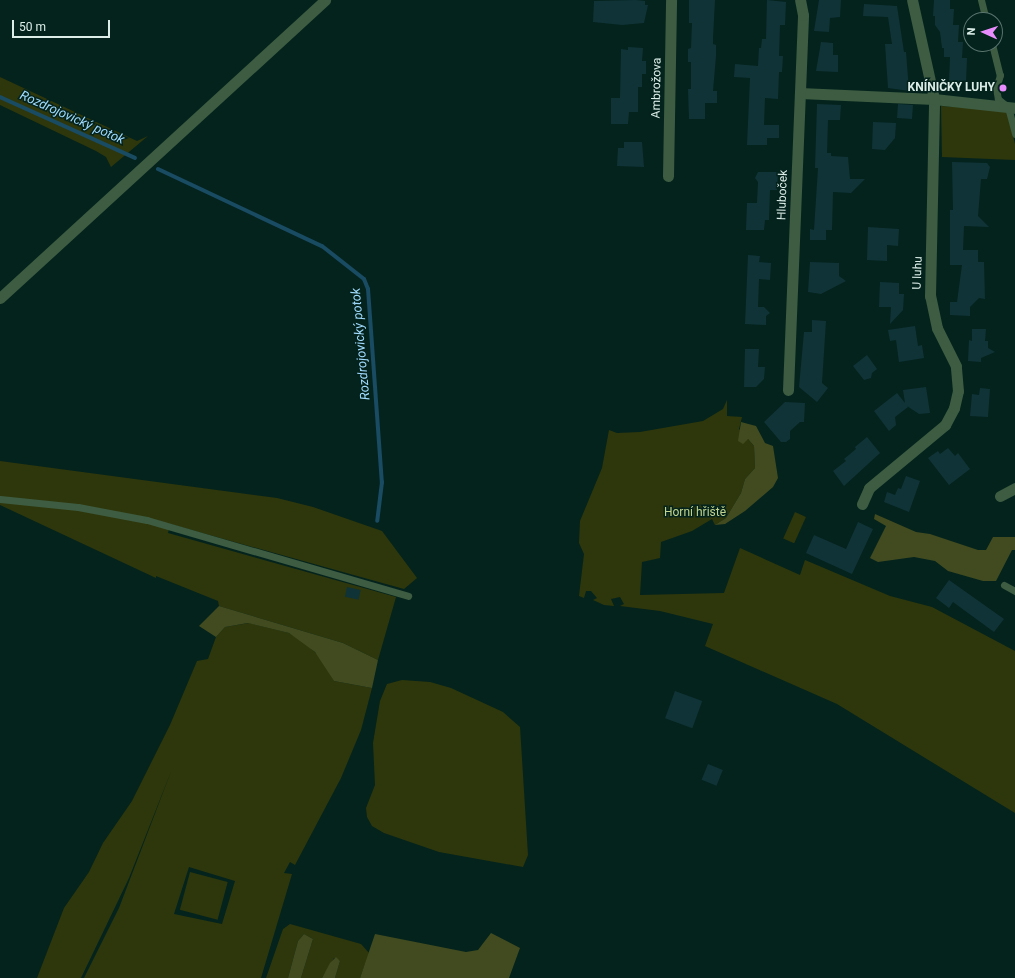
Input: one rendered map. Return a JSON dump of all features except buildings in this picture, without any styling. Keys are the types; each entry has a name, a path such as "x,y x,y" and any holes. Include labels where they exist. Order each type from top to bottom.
{"street":[{"path":"0,298 324,0"},
{"name":"Ambrožova","path":"668,176 671,0"},
{"name":"Hluboček","path":"788,390 803,15 800,0"},
{"name":"U luhu","path":"862,504 869,488 945,425 954,408 958,391 956,366 936,328 930,296 935,156 934,99 912,0"},
{"path":"800,93 934,99 1012,107"},
{"path":"1000,496 1015,488"}],"lane":[{"path":"981,0 984,12"},
{"path":"994,52 1000,75 996,88 998,99 1012,107 1015,134"},
{"path":"0,498 78,507 147,520 408,596"},
{"path":"1004,585 1015,591"}],"green space":[{"path":"0,77 137,141 148,136 111,167 106,157 96,151 0,105"},
{"path":"941,106 1007,110 1015,144 1015,160 942,157"},
{"name":"Horní hřiště","path":"727,400 727,416 742,417 739,429 754,446 755,468 745,479 741,493 726,518 715,525 712,519 692,531 661,542 660,558 642,562 640,595 724,593 740,548 800,575 805,560 890,596 932,607 1015,651 1015,813 837,704 705,646 713,624 660,611 620,606 624,604 620,597 611,599 614,606 604,605 593,600 597,598 591,591 586,591 584,598 579,596 584,554 579,543 580,521 602,468 609,430 617,433 640,432 703,421 723,409"},
{"path":"741,422 756,426 765,443 773,446 778,478 773,487 745,511 725,524 715,525 726,518 741,493 745,479 755,468 754,446 748,439 743,444 738,441"},
{"path":"0,461 277,498 313,507 382,531 417,578 404,589 170,524 168,533 396,597 378,660 343,643 219,606 218,601 156,576 156,578 0,505"},
{"path":"795,512 806,517 794,543 783,538"},
{"path":"875,514 916,532 930,534 978,550 986,550 993,537 1015,537 1015,550 1012,550 996,581 983,581 948,571 935,561 914,557 878,562 870,558 886,526 874,519"},
{"path":"219,606 343,643 378,660 372,688 334,681 315,652 289,633 248,623 225,627 216,637 199,626"},
{"path":"249,623 289,633 305,643 321,658 334,681 372,688 361,730 341,778 295,865 290,862 284,873 292,874 261,978 84,978 119,908 172,769 129,878 81,978 37,978 64,908 89,872 103,843 132,801 170,725 197,661 208,659 216,637 225,627","holes":["189,867 235,881 222,924 174,914"]},
{"path":"402,680 430,682 451,688 503,712 520,727 528,855 523,867 439,852 384,833 372,826 367,817 366,808 375,785 373,743 380,701 387,684"},
{"path":"190,872 228,882 218,920 180,910"},
{"path":"290,924 361,944 369,953 360,978 335,978 340,961 334,958 322,978 301,978 313,939 304,934 298,941 288,978 266,978 283,929"},
{"path":"491,933 520,948 509,978 360,978 375,934 466,952 478,950"},
{"path":"304,934 313,939 301,978 288,978 298,941"},
{"path":"336,957 340,961 335,978 322,978 330,963"}],"waterway":[{"name":"Rozdrojovický potok","path":"0,97 135,158"},
{"name":"Rozdrojovický potok","path":"158,169 322,246 364,279 368,289 382,482 377,521"}],"place":[{"name":"KNÍNIČKY LUHY","path":"1003,88"}]}
